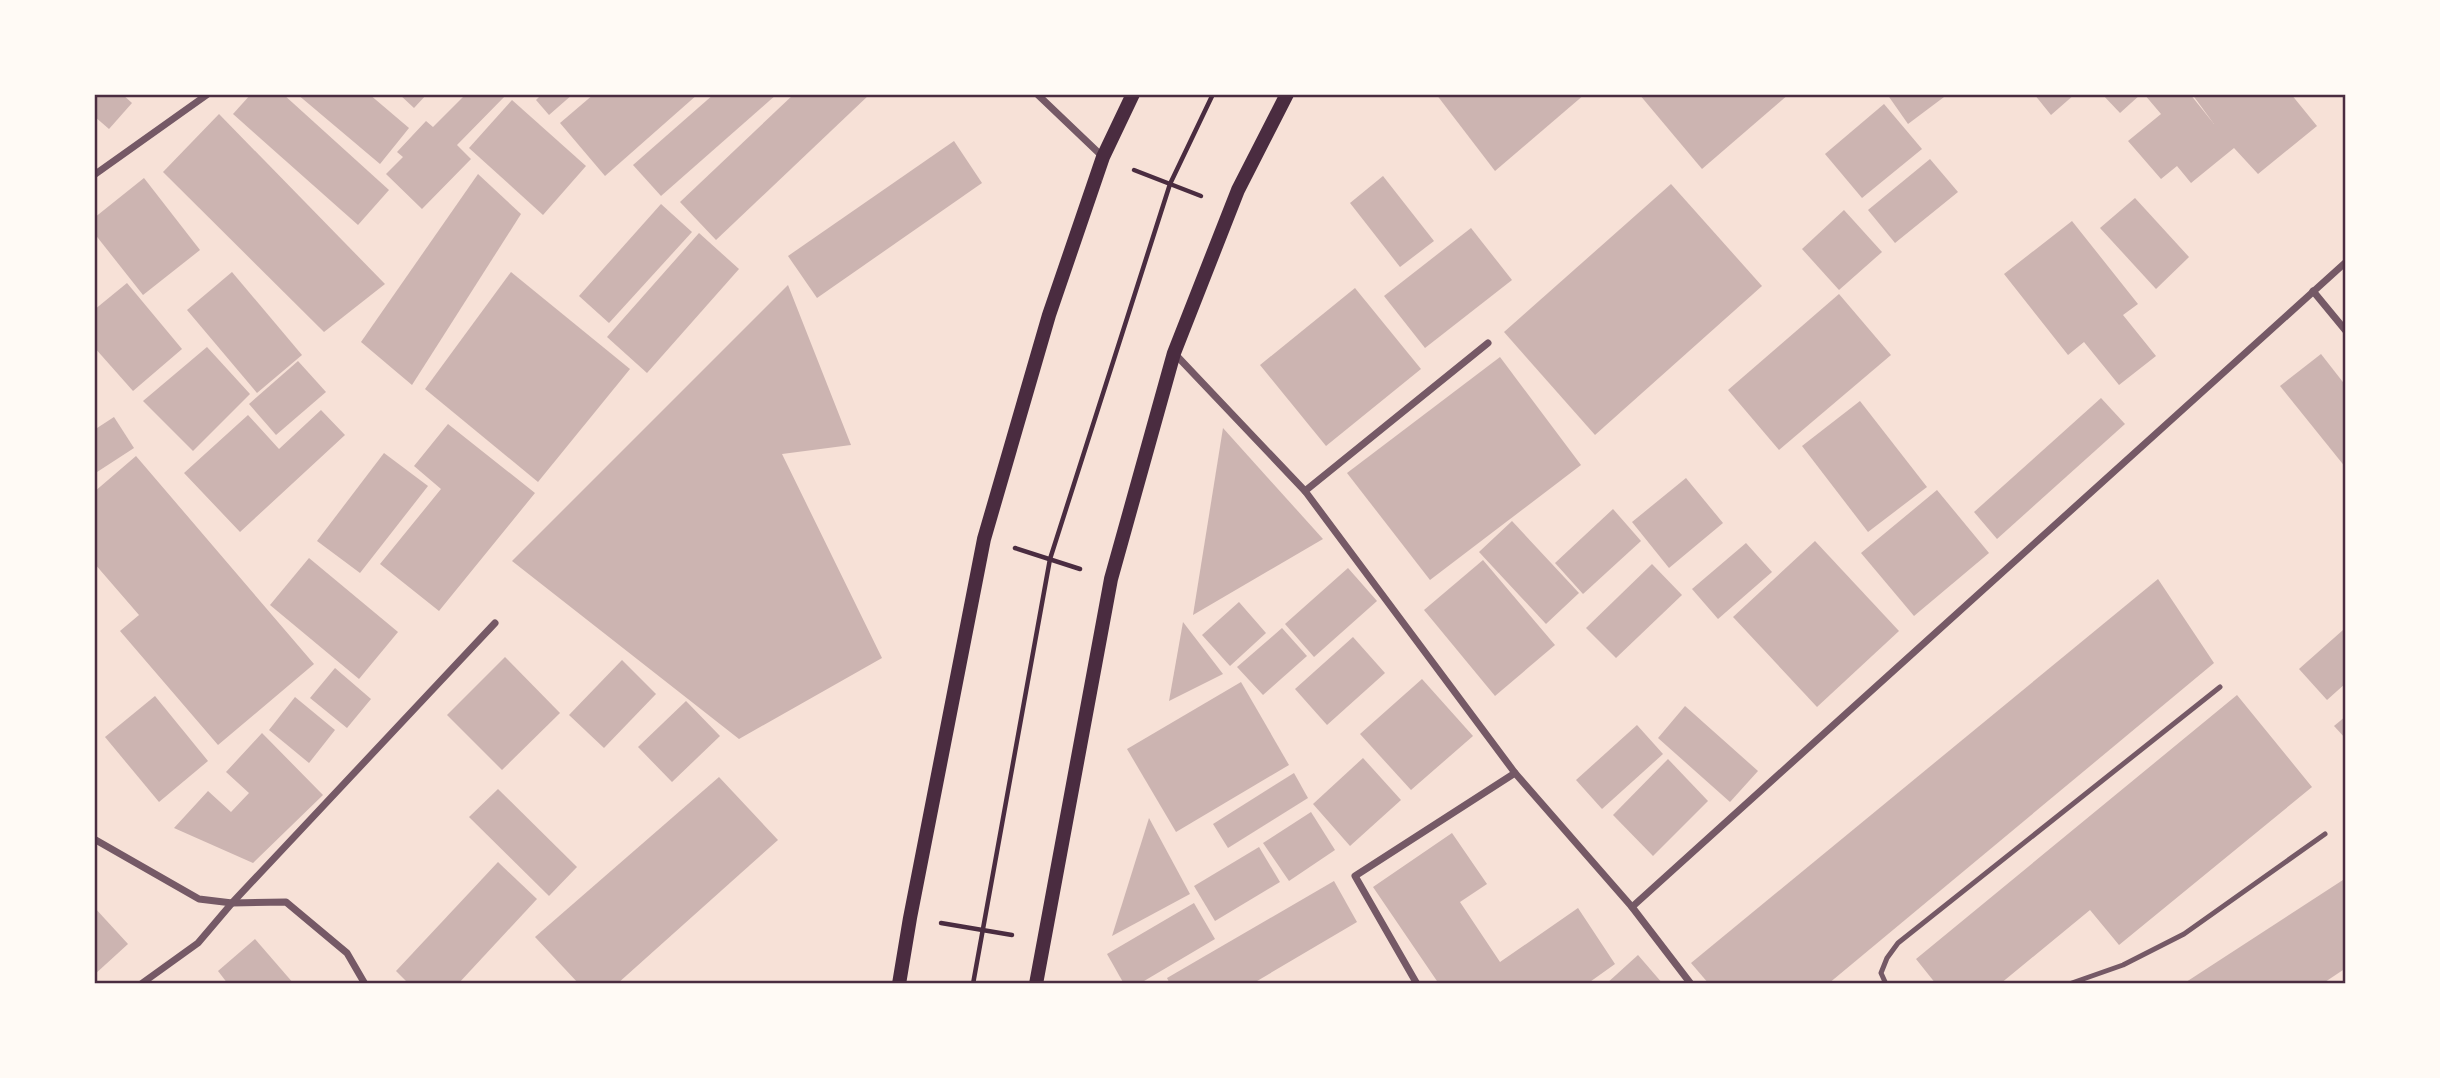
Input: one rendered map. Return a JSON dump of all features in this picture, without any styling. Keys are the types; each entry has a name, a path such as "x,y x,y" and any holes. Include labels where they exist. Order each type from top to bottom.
{"main road":[{"path":"899,984 984,539 1049,316 1103,157 1133,94"},
{"path":"1036,984 1111,579 1174,353 1238,190 1287,94"}],"street":[{"path":"94,175 208,94"},
{"path":"1037,94 1103,157"},
{"path":"1632,907 2346,262"},
{"path":"2313,291 2346,331"},
{"path":"1305,491 1488,342"},
{"path":"1174,353 1305,491 1515,773 1632,907 1691,984"},
{"path":"141,984 198,943 232,903 495,623"},
{"path":"1417,984 1355,876 1515,773"},
{"path":"94,839 199,899 232,903 285,902 347,953 365,984"}],"lane":[{"path":"1885,984 1881,973 1887,958 1898,943 2220,687"},
{"path":"2069,984 2123,965 2184,934 2325,834"}],"path":[{"path":"973,984 1050,559 1170,184 1213,94"},
{"path":"1103,157 1231,209"},
{"path":"984,539 1111,579"},
{"path":"910,918 1044,940"}],"building":[{"path":"94,94 122,94 132,103 109,129 94,116"},
{"path":"251,94 283,94 389,190 358,225 233,114"},
{"path":"297,94 369,94 409,128 380,164"},
{"path":"399,94 427,94 414,108"},
{"path":"466,94 507,94 457,145 471,159 422,209 386,174 403,157 397,152 426,121 433,127"},
{"path":"542,94 573,94 549,115 536,100"},
{"path":"594,94 698,94 605,176 560,123"},
{"path":"714,94 777,94 661,196 633,165"},
{"path":"794,94 870,94 716,240 680,202"},
{"path":"1436,94 1585,94 1495,171"},
{"path":"1639,94 1789,94 1702,169"},
{"path":"1887,94 1948,94 1908,124"},
{"path":"2034,94 2075,94 2051,115"},
{"path":"2102,94 2141,94 2120,113"},
{"path":"2144,94 2190,94 2214,124 2192,94 2291,94 2317,126 2258,174 2234,148 2191,183 2177,166 2161,179 2128,141 2161,114"},
{"path":"512,100 586,166 543,215 469,148"},
{"path":"1884,104 1922,149 1862,198 1825,154"},
{"path":"219,114 385,284 324,332 163,172"},
{"path":"954,141 982,183 817,298 788,256"},
{"path":"1930,159 1958,192 1895,243 1868,210"},
{"path":"478,174 521,214 412,385 361,342"},
{"path":"1383,176 1434,241 1400,267 1350,203"},
{"path":"144,178 200,250 143,295 94,233 94,218"},
{"path":"1671,184 1762,286 1595,435 1504,332"},
{"path":"2135,198 2189,257 2156,289 2100,228"},
{"path":"661,204 692,232 609,323 579,296"},
{"path":"1844,210 1882,252 1839,290 1802,249"},
{"path":"2072,221 2138,304 2123,315 2156,356 2119,385 2084,342 2068,355 2004,274"},
{"path":"1471,228 1512,280 1425,348 1384,296"},
{"path":"699,233 739,269 647,373 607,337"},
{"path":"232,272 302,355 257,393 187,310"},
{"path":"511,272 630,369 538,482 425,389"},
{"path":"127,283 182,349 133,391 94,347 94,310"},
{"path":"788,285 851,445 782,454 882,658 739,739 512,561"},
{"path":"1355,288 1421,369 1326,446 1260,365"},
{"path":"1839,294 1891,355 1779,450 1728,390"},
{"path":"207,347 250,394 193,451 143,401"},
{"path":"2321,354 2346,386 2346,468 2280,386"},
{"path":"1500,357 1581,465 1430,580 1347,473"},
{"path":"298,361 326,392 276,435 249,404"},
{"path":"2101,398 2125,424 1997,539 1974,512"},
{"path":"1860,401 1927,487 1868,532 1802,446"},
{"path":"321,410 345,435 240,532 184,473 248,415 279,449"},
{"path":"114,417 134,448 94,474 94,430"},
{"path":"448,424 535,493 439,611 380,564 441,489 414,466"},
{"path":"1223,428 1323,539 1193,615"},
{"path":"384,453 428,486 360,573 317,541"},
{"path":"136,456 314,664 218,745 120,631 139,615 94,563 94,492"},
{"path":"1686,478 1723,523 1669,568 1632,522"},
{"path":"1937,490 1989,553 1914,616 1861,553"},
{"path":"1613,509 1641,541 1583,594 1555,563"},
{"path":"1512,521 1579,593 1546,624 1479,552"},
{"path":"1815,541 1899,631 1817,707 1733,617"},
{"path":"1746,543 1772,572 1718,619 1692,589"},
{"path":"309,558 398,632 359,679 270,605"},
{"path":"1483,560 1555,645 1495,696 1424,610"},
{"path":"1652,564 1682,595 1616,658 1586,628"},
{"path":"1348,568 1377,601 1314,657 1285,624"},
{"path":"2158,579 2214,663 1828,984 1709,984 1691,963"},
{"path":"1239,602 1266,633 1230,666 1202,635"},
{"path":"1183,622 1223,674 1169,701"},
{"path":"1282,628 1307,656 1263,695 1237,667"},
{"path":"2343,630 2346,633 2346,683 2327,700 2299,669"},
{"path":"1353,637 1385,673 1327,725 1295,689"},
{"path":"505,657 560,713 502,770 447,715"},
{"path":"622,660 656,694 604,748 569,715"},
{"path":"335,668 371,699 347,728 310,698"},
{"path":"1422,679 1473,736 1411,790 1360,734"},
{"path":"1241,682 1289,765 1176,832 1127,749"},
{"path":"2237,695 2312,787 2119,945 2090,910 2000,984 1936,984 1916,959"},
{"path":"155,696 208,761 159,802 105,737"},
{"path":"295,697 335,730 309,763 269,730"},
{"path":"686,701 720,736 672,782 638,747"},
{"path":"1685,706 1758,771 1730,802 1658,738"},
{"path":"2346,716 2346,739 2334,726"},
{"path":"1637,725 1663,754 1602,809 1576,780"},
{"path":"262,733 323,795 253,863 174,828 208,791 231,812 249,793 226,772"},
{"path":"1363,758 1401,800 1350,846 1313,804"},
{"path":"1668,759 1708,801 1653,856 1613,815"},
{"path":"1294,773 1308,798 1228,848 1213,824"},
{"path":"719,777 778,840 617,984 579,984 535,937"},
{"path":"498,789 577,867 549,896 469,817"},
{"path":"1311,812 1335,850 1289,881 1263,843"},
{"path":"1149,818 1190,894 1112,936"},
{"path":"1452,833 1487,884 1460,902 1500,962 1578,908 1615,964 1587,984 1439,984 1373,887"},
{"path":"1259,847 1280,882 1215,921 1194,886"},
{"path":"498,862 537,899 458,984 409,984 396,971"},
{"path":"2346,878 2346,968 2322,984 2183,984"},
{"path":"1334,881 1357,922 1252,984 1170,984 1167,978"},
{"path":"1194,903 1215,939 1139,984 1124,984 1107,954"},
{"path":"94,907 128,944 94,975"},
{"path":"255,939 294,984 228,984 218,971"},
{"path":"1638,955 1663,984 1606,984"}]}
